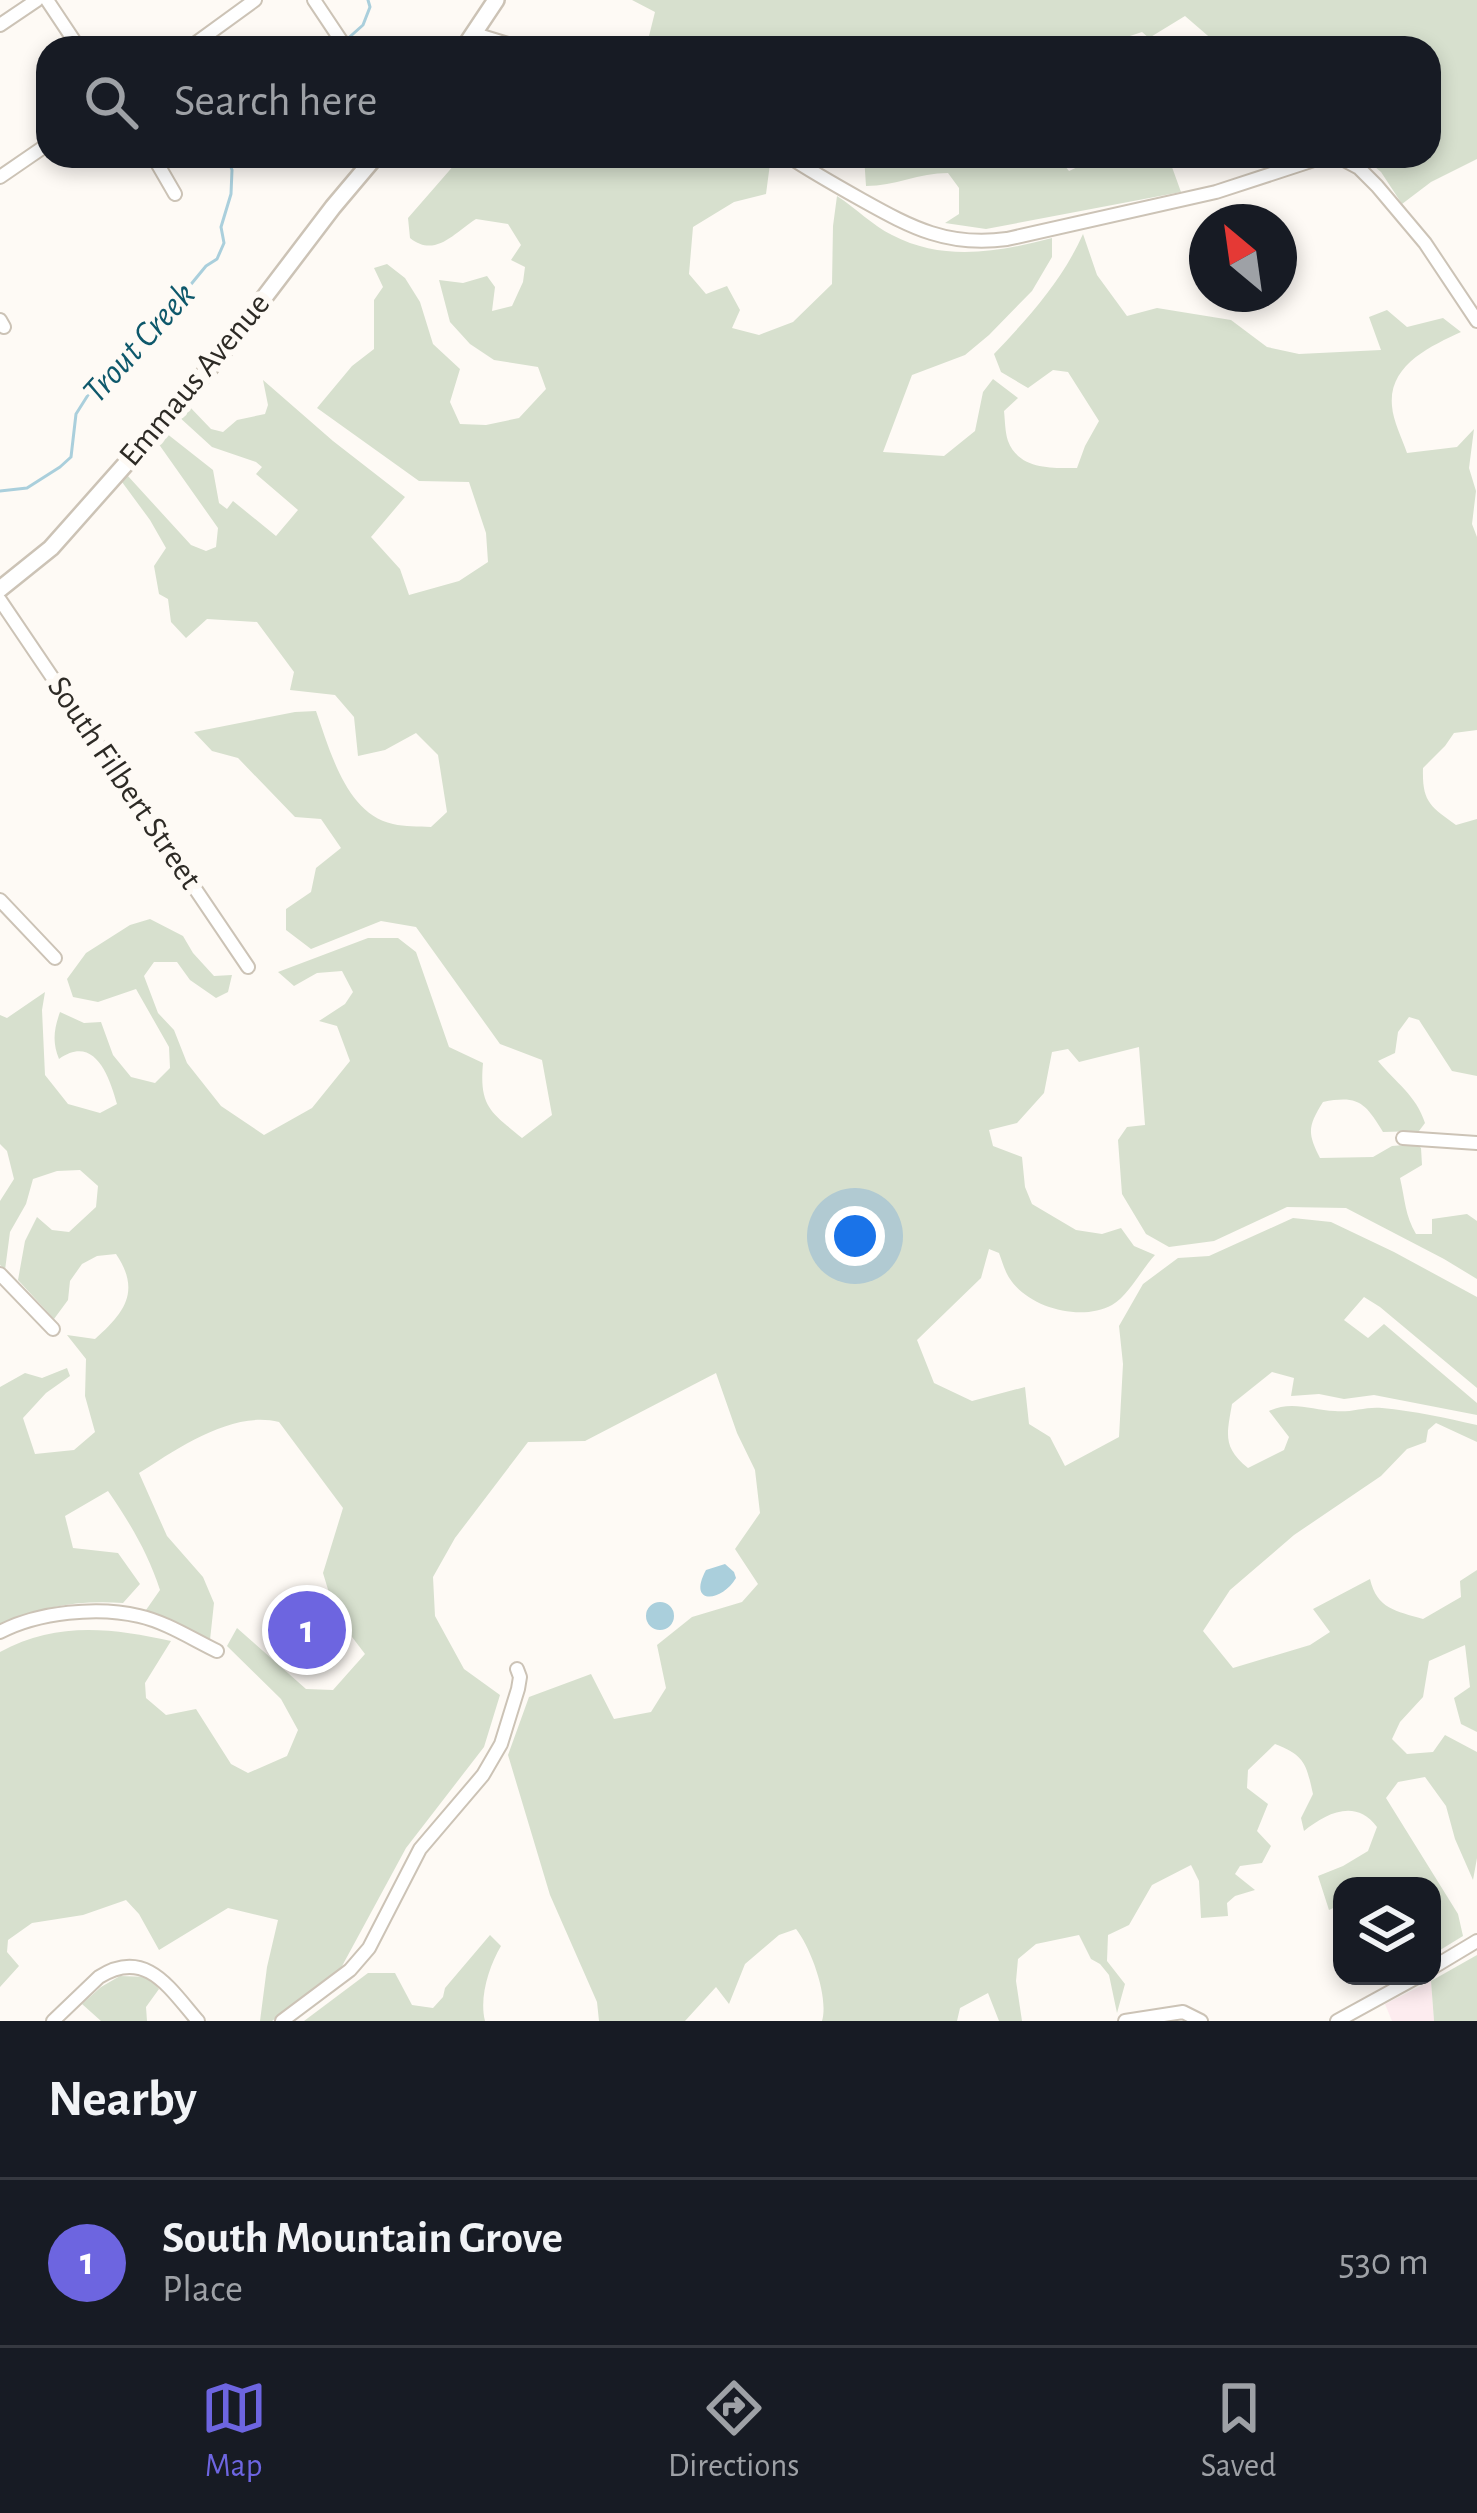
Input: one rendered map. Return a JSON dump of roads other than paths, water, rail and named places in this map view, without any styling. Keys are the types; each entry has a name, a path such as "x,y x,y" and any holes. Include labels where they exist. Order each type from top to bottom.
{"main road":[{"path":"475,34 496,0"},
{"name":"Emmaus Avenue","path":"0,590 51,548 146,441 229,345 367,168"}],"street":[{"path":"0,25 37,0"},
{"path":"47,0 72,36"},
{"path":"206,36 255,0"},
{"path":"314,0 338,36"},
{"path":"475,34 482,36"},
{"path":"0,177 36,152"},
{"path":"159,168 175,194"},
{"path":"807,168 914,228 952,240 978,242 1216,192 1290,168"},
{"path":"1359,168 1402,214 1477,322"},
{"name":"South Filbert Street","path":"0,600 248,967"},
{"path":"0,900 56,958"},
{"path":"1403,1138 1477,1142"},
{"path":"0,1274 53,1329"},
{"path":"0,1632 59,1615 125,1613 158,1622 217,1651"},
{"path":"282,2021 350,1970 369,1948 419,1849 473,1787 501,1744 518,1689 517,1669"},
{"path":"1441,1963 1477,1941"},
{"path":"52,2021 99,1977 128,1967 157,1976 198,2021"},
{"path":"1337,2021 1403,1985"},
{"path":"1125,2021 1183,2012 1202,2021"}],"water":[{"path":"725,1564 736,1578 715,1596 703,1595 701,1581 706,1570"},
{"path":"660,1602 670,1606 674,1616 670,1626 660,1630 650,1626 646,1616 650,1606"}],"waterway":[{"name":"Trout Creek","path":"351,36 363,25 368,0"},
{"name":"Trout Creek","path":"0,491 27,488 71,457 76,414 88,395 111,380 143,330 217,259 224,243 221,227 231,194 231,168"}],"place":[{"name":"South Mountain Grove","path":"307,1630"}]}
